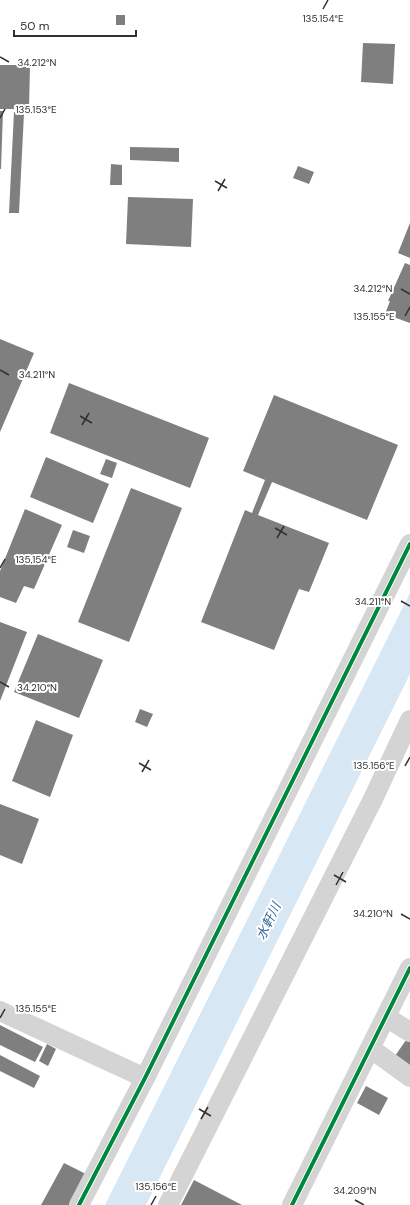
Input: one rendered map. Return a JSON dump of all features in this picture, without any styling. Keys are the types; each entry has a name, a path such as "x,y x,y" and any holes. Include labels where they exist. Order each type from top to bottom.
{"street":[{"path":"79,1205 145,1078 410,544"},
{"path":"168,1205 373,799 410,720"},
{"path":"292,1205 410,968"},
{"path":"0,1011 145,1078"},
{"path":"386,1016 410,1032"},
{"path":"370,1048 410,1077"}],"water":[{"name":"水軒川","path":"410,593 410,674 146,1205 105,1205"}],"building":[{"path":"116,15 125,15 125,25 116,25"},
{"path":"363,43 395,44 393,84 361,82"},
{"path":"0,65 30,65 29,109 0,109"},
{"path":"0,111 3,111 1,169 0,169"},
{"path":"14,112 24,113 19,213 9,213"},
{"path":"130,147 179,148 179,162 130,160"},
{"path":"111,164 122,165 122,185 110,185"},
{"path":"298,166 314,172 309,184 293,178"},
{"path":"128,197 193,199 191,247 126,244"},
{"path":"410,223 410,258 398,253"},
{"path":"405,263 410,265 410,323 385,314 390,301 388,301"},
{"path":"0,339 34,353 0,432"},
{"path":"69,383 209,438 190,488 50,433"},
{"path":"274,395 398,445 367,520 272,482 258,515 329,543 309,592 299,589 274,650 201,622 245,510 252,513 265,480 243,471"},
{"path":"46,457 109,484 93,523 30,497"},
{"path":"106,459 117,463 112,478 100,474"},
{"path":"131,488 182,508 129,642 78,622"},
{"path":"25,509 62,525 34,589 24,586 16,603 0,597 0,571"},
{"path":"73,530 90,536 84,553 67,547"},
{"path":"0,622 27,632 0,701"},
{"path":"38,634 103,660 79,718 14,692"},
{"path":"140,709 153,714 147,727 135,722"},
{"path":"36,720 73,735 50,797 12,781"},
{"path":"0,804 39,819 22,864 0,855"},
{"path":"0,1025 43,1047 35,1062 0,1045"},
{"path":"406,1040 410,1042 410,1066 395,1056"},
{"path":"47,1044 56,1049 48,1066 39,1061"},
{"path":"0,1055 40,1076 34,1088 0,1071"},
{"path":"366,1086 388,1098 379,1115 357,1103"},
{"path":"64,1163 86,1174 69,1205 41,1205"},
{"path":"194,1180 242,1205 181,1205"}],"cycle path":[{"path":"79,1205 145,1078 410,544"},
{"path":"292,1205 410,968"}]}
